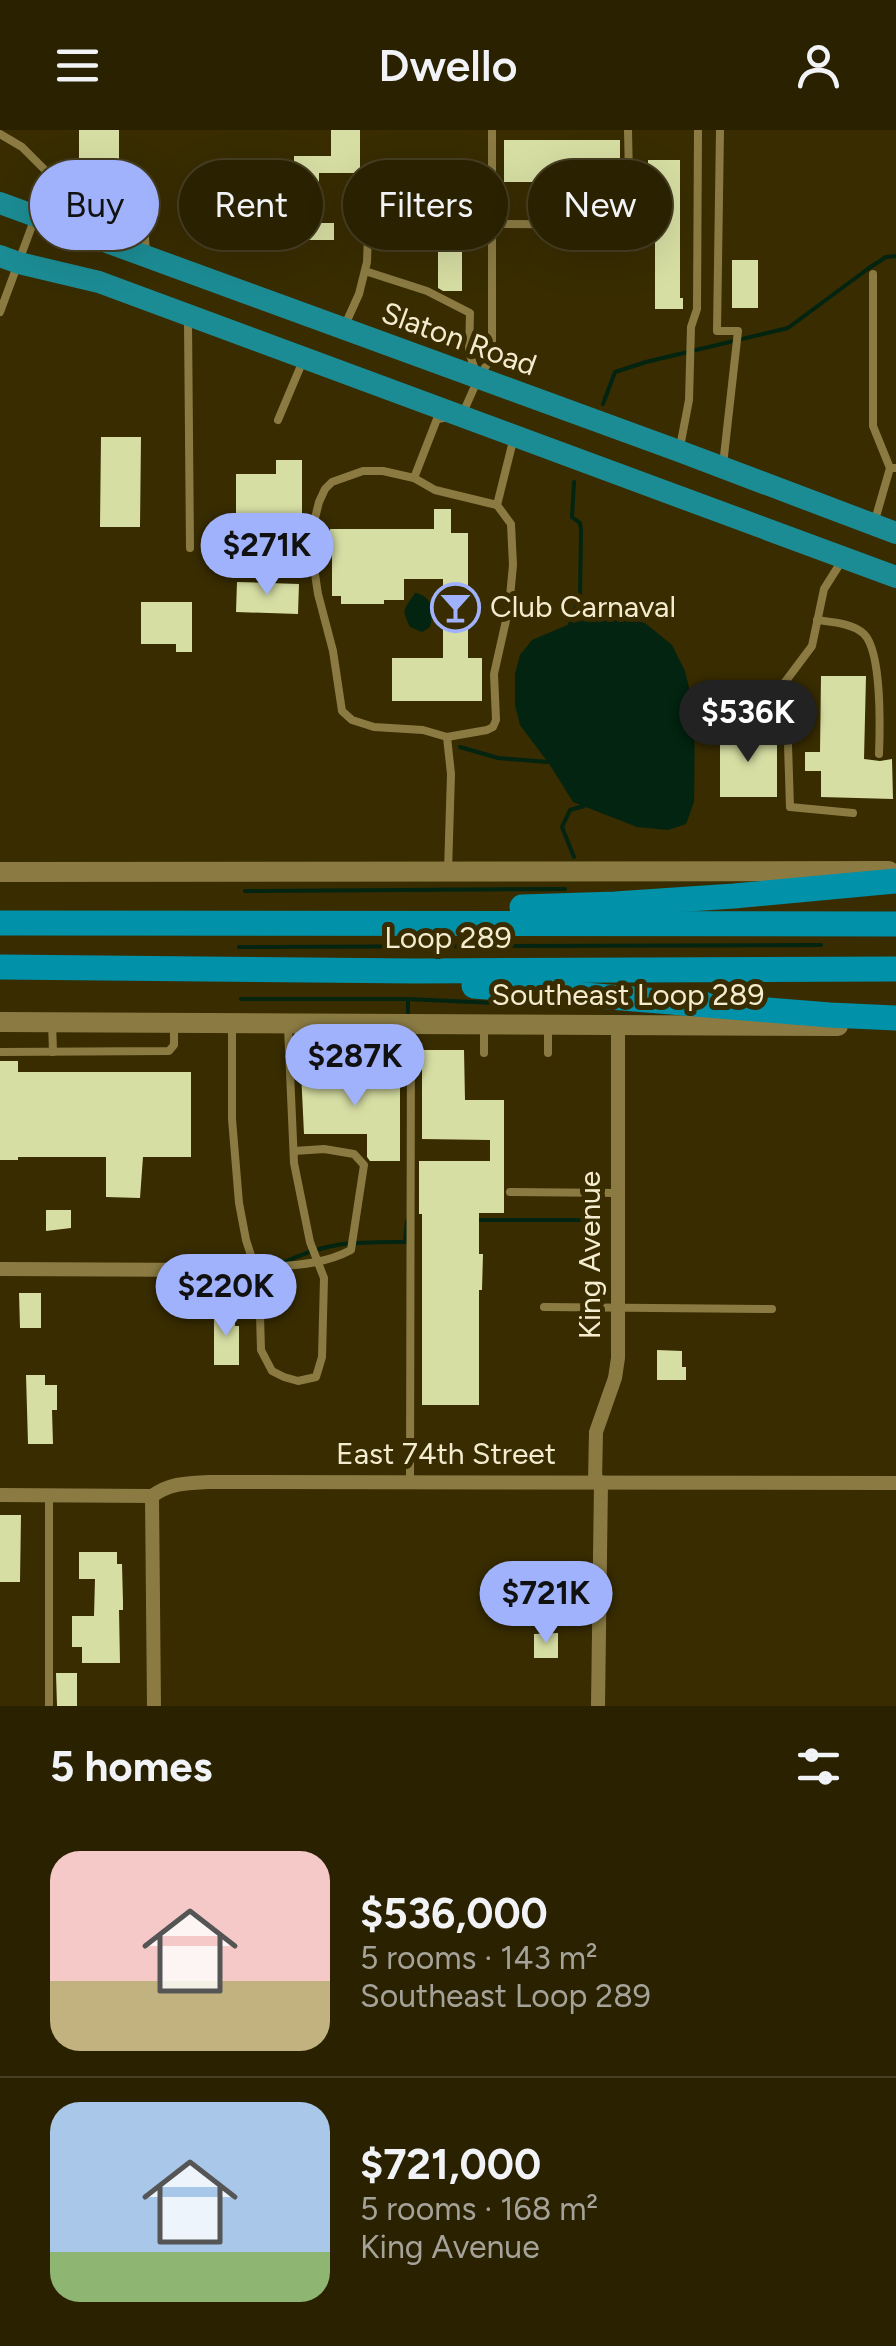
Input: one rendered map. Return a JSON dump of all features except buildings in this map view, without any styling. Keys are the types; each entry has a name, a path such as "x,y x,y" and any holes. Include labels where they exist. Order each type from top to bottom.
{"highway":[{"name":"Slaton Road","path":"0,203 30,214"},
{"name":"Slaton Road","path":"129,250 885,529"},
{"path":"10,260 99,282 896,577"},
{"path":"120,923 277,912 616,904 896,882"},
{"name":"Loop 289","path":"0,923 896,924"},
{"name":"Loop 289","path":"0,967 416,971 896,969"},
{"path":"120,967 190,980 363,979 896,1021"}],"main road":[{"path":"0,872 896,872"},
{"name":"Southeast Loop 289","path":"0,1022 618,1026 896,1021"}],"street":[{"name":"King Avenue","path":"598,1706 596,1432 618,1358 618,1026"},
{"path":"0,1269 211,1270"},
{"name":"East 74th Street","path":"0,1495 152,1496 165,1486 180,1483 896,1483"},
{"path":"152,1496 154,1706"}],"lane":[{"path":"492,130 492,160"},
{"path":"508,224 630,225 628,130"},
{"path":"688,130 698,141"},
{"path":"679,451 689,400 690,327 697,309 698,130"},
{"path":"720,130 717,332 738,332 722,469"},
{"path":"0,134 22,146 35,160"},
{"path":"0,312 10,260 30,225"},
{"path":"146,250 146,256"},
{"path":"344,329 359,294 368,250"},
{"path":"414,478 437,419 462,416 492,357 492,250"},
{"path":"365,271 427,292 470,313 469,352 478,378"},
{"path":"873,274 873,426 893,468 885,529"},
{"path":"188,316 190,548"},
{"path":"278,420 304,358"},
{"path":"497,505 514,436"},
{"path":"363,471 414,478 435,490 497,505 511,524 509,606 494,674 496,720 487,730 447,737 423,730 374,726 352,720 342,711 314,571 316,518 324,489 332,482 363,471"},
{"path":"748,718 775,700 812,646 826,584 842,558"},
{"path":"817,620 848,626 864,634 878,688 879,754"},
{"path":"786,682 790,806 853,813"},
{"path":"447,737 451,774 448,872"},
{"path":"52,1022 52,1052"},
{"path":"0,1052 169,1051 174,1045 174,1022"},
{"path":"232,1022 237,1184 246,1240 259,1280 261,1350 272,1371 298,1381 316,1377 322,1357 324,1278 310,1242 294,1151 288,1023"},
{"path":"322,1023 322,1068"},
{"path":"376,1024 377,1068"},
{"path":"410,1482 412,1024"},
{"path":"484,1025 484,1053"},
{"path":"548,1025 548,1053"},
{"path":"256,1268 318,1263 350,1250 364,1165 354,1154 324,1149 294,1151"},
{"path":"510,1192 618,1193"},
{"path":"544,1307 772,1309"},
{"path":"49,1495 49,1706"}],"shaded area":[{"path":"415,593 429,601 432,610 430,627 422,632 410,627 405,612"},
{"path":"605,614 645,623 672,645 685,671 695,713 694,802 686,824 668,830 637,827 573,802 520,725 515,705 515,674 520,655 532,640"}],"waterway":[{"path":"603,404 615,372 788,328 869,268 886,257 896,256"},
{"path":"570,624 580,596 581,530 580,523 572,517 574,482"},
{"path":"460,747 498,758 547,762"},
{"path":"574,857 562,827 570,810 584,806"},
{"path":"245,891 565,889"},
{"path":"239,947 821,945"},
{"path":"241,999 407,999"},
{"path":"408,1017 408,999 539,1005"},
{"path":"474,1220 599,1220"},
{"path":"280,1264 341,1244 405,1242 407,1221"}],"place":[{"name":"Club Carnaval","path":"455,607"}]}
